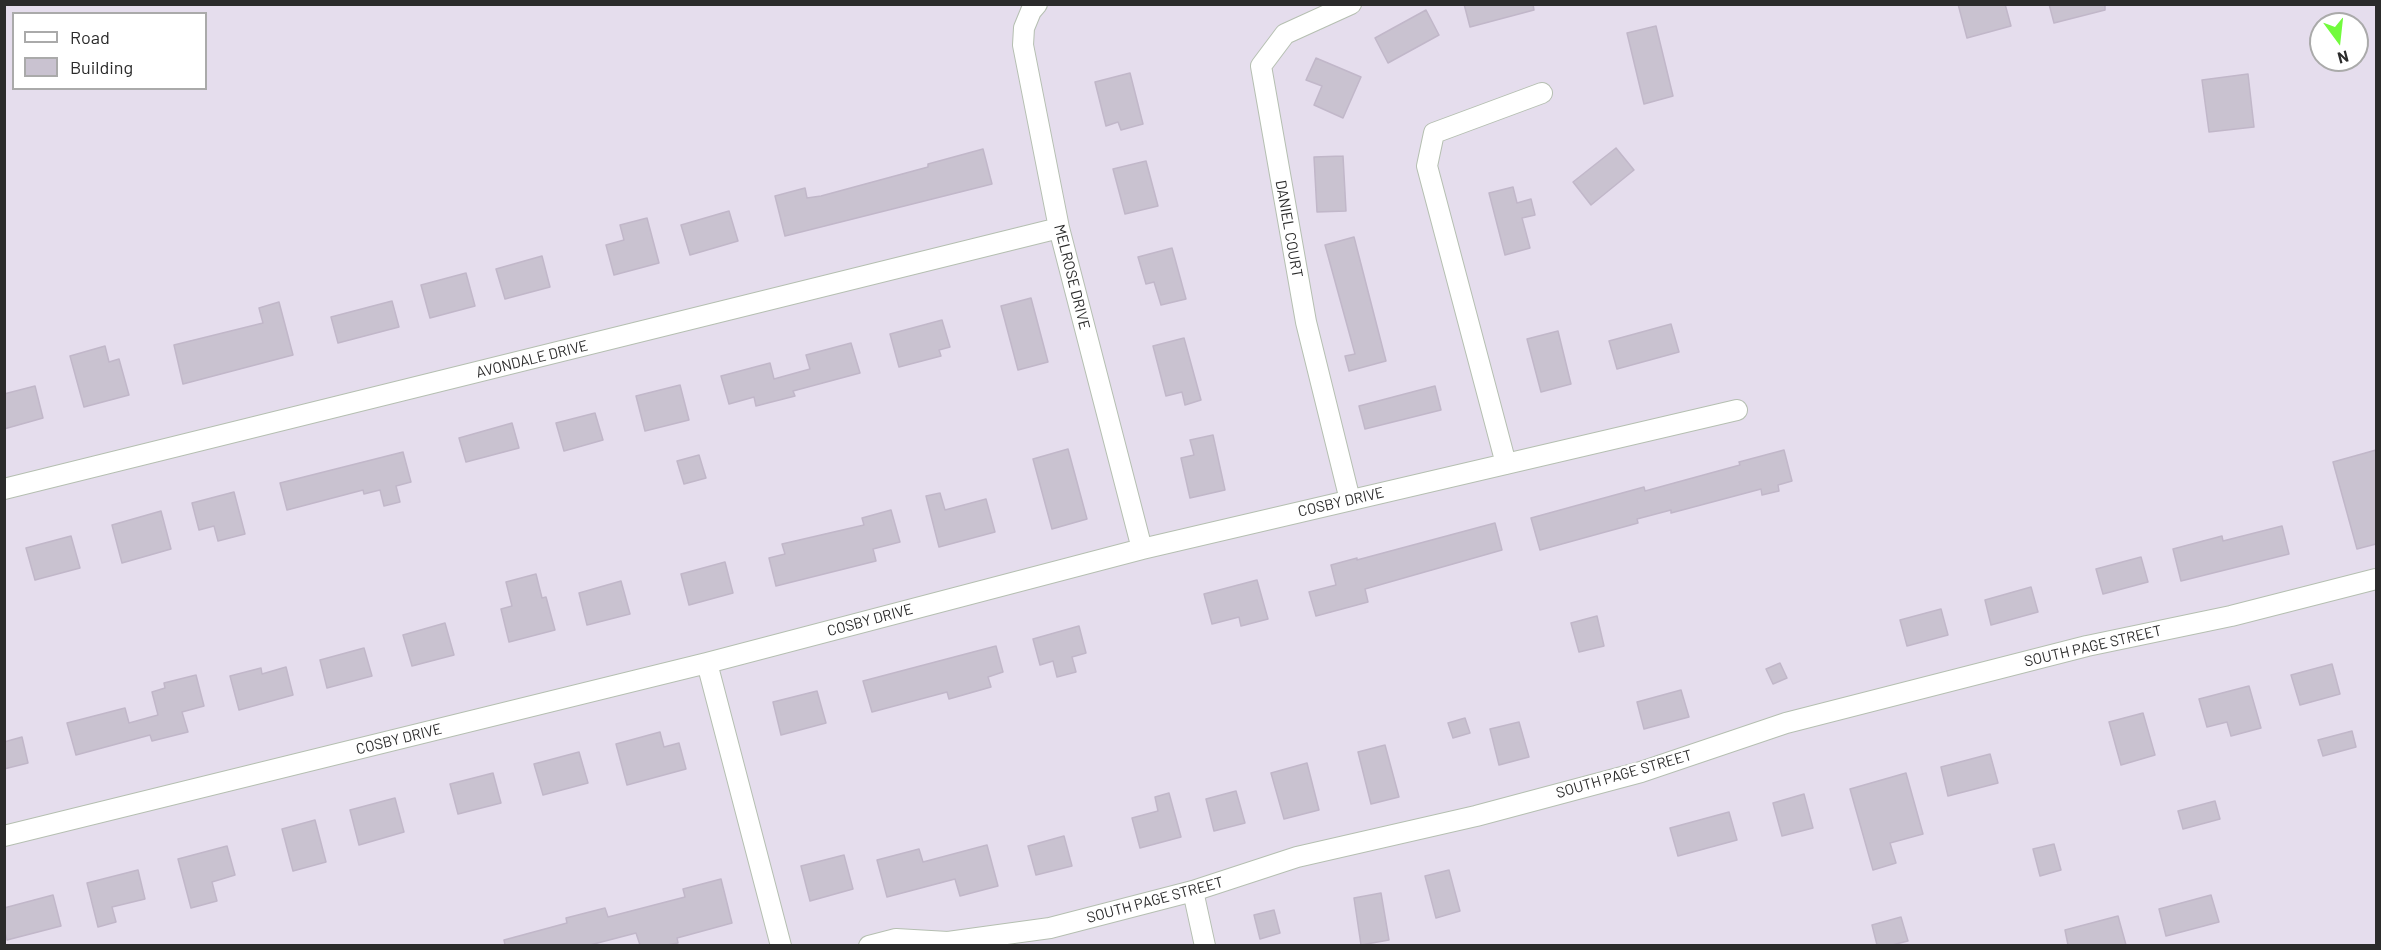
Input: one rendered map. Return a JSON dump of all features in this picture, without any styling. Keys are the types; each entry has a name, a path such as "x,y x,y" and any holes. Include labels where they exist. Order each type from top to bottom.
{"street":[{"name":"MELROSE DRIVE","path":"1037,4 1031,10 1024,28 1023,45 1059,228 1142,549"},
{"name":"DANIEL COURT","path":"1350,4 1285,34 1261,66 1306,322 1350,500"},
{"path":"1506,464 1427,166 1434,133 1542,93"},
{"name":"AVONDALE DRIVE","path":"4,489 1059,228"},
{"name":"COSBY DRIVE","path":"4,836 707,663 1142,549 1737,410"},
{"name":"SOUTH PAGE STREET","path":"869,945 897,942 948,942 1050,928 1193,891 1297,857 1476,816 1641,772 1786,723 2087,645 2231,616 2376,579"},
{"path":"707,663 781,945"},
{"path":"1193,891 1205,945"}],"building":[{"path":"1464,4 1533,4 1534,10 1470,27"},
{"path":"1958,4 2005,4 2011,26 1967,38"},
{"path":"2049,4 2105,4 2105,10 2054,23"},
{"path":"1426,10 1439,35 1388,63 1375,38"},
{"path":"1656,26 1673,96 1644,104 1627,33"},
{"path":"1316,58 1361,77 1343,118 1314,105 1322,86 1306,80"},
{"path":"1130,73 1143,124 1121,130 1118,122 1106,126 1095,82"},
{"path":"2248,74 2254,127 2209,132 2202,80"},
{"path":"1616,148 1634,170 1591,205 1573,182"},
{"path":"983,149 992,184 785,236 775,196 805,188 807,198 821,196 928,167 928,164"},
{"path":"1343,156 1346,211 1317,212 1314,157"},
{"path":"1146,161 1158,206 1125,214 1113,169"},
{"path":"1513,187 1517,203 1531,199 1535,215 1522,218 1530,248 1505,255 1489,193"},
{"path":"729,211 738,241 690,255 681,225"},
{"path":"647,218 659,263 614,275 606,245 624,240 620,225"},
{"path":"1354,237 1386,361 1349,371 1345,356 1355,354 1325,245"},
{"path":"1172,248 1186,299 1161,305 1154,282 1146,284 1138,257"},
{"path":"542,256 550,287 505,299 496,269"},
{"path":"466,273 475,306 430,318 421,285"},
{"path":"1031,298 1048,362 1018,370 1001,306"},
{"path":"392,301 399,327 338,343 331,317"},
{"path":"279,302 293,355 183,384 174,345 263,323 259,308"},
{"path":"942,320 950,347 939,350 941,356 899,367 890,334"},
{"path":"1671,324 1679,352 1617,369 1609,341"},
{"path":"1558,331 1571,384 1541,392 1527,339"},
{"path":"1184,338 1201,400 1185,405 1182,392 1166,396 1153,346"},
{"path":"851,343 860,373 793,391 795,396 756,406 754,397 729,404 721,376 770,363 774,379 810,369 806,355"},
{"path":"105,346 109,362 119,359 129,395 84,407 70,356"},
{"path":"680,385 689,420 645,431 636,396"},
{"path":"35,386 43,418 4,429 4,394"},
{"path":"1435,386 1441,410 1365,429 1359,406"},
{"path":"595,413 603,440 564,451 556,423"},
{"path":"512,423 519,448 466,462 459,438"},
{"path":"1213,435 1225,490 1190,498 1181,458 1194,455 1190,440"},
{"path":"1068,449 1087,519 1052,529 1033,459"},
{"path":"1784,450 1792,481 1778,485 1779,491 1762,495 1761,489 1671,513 1671,510 1637,519 1638,523 1540,550 1531,518 1644,487 1645,491 1740,465 1739,462"},
{"path":"2376,450 2376,544 2357,549 2333,462"},
{"path":"403,452 411,482 396,486 400,502 384,506 380,490 364,494 363,490 287,510 280,483"},
{"path":"699,455 706,478 684,484 677,461"},
{"path":"234,492 245,534 218,541 214,526 199,530 192,503"},
{"path":"940,493 945,510 986,499 995,532 939,547 926,496"},
{"path":"891,510 900,542 873,549 876,561 776,586 769,558 785,554 782,544 864,525 862,518"},
{"path":"161,511 171,549 122,563 112,525"},
{"path":"1495,523 1502,550 1365,589 1368,602 1316,616 1309,592 1336,585 1331,565"},
{"path":"2282,526 2289,554 2181,581 2173,549 2222,536 2223,541"},
{"path":"71,536 80,568 35,580 26,548"},
{"path":"2141,557 2148,582 2103,594 2096,569"},
{"path":"725,562 733,593 689,605 681,574"},
{"path":"536,574 542,598 546,597 555,630 509,642 501,609 512,606 506,582"},
{"path":"1257,580 1268,619 1241,626 1239,617 1212,624 1204,594"},
{"path":"621,581 630,614 587,625 579,593"},
{"path":"2031,587 2038,612 1991,625 1985,600"},
{"path":"1941,609 1948,635 1907,646 1900,620"},
{"path":"1597,616 1604,646 1579,652 1571,623"},
{"path":"445,623 454,655 412,666 403,635"},
{"path":"1079,626 1086,653 1072,657 1076,672 1057,677 1053,661 1040,665 1033,639"},
{"path":"996,646 1003,672 988,677 991,687 949,699 947,692 872,712 863,681"},
{"path":"364,648 372,676 327,688 320,660"},
{"path":"1780,663 1787,678 1773,684 1766,669"},
{"path":"2332,664 2340,694 2300,705 2291,675"},
{"path":"286,667 293,695 239,710 230,676 261,668 262,674"},
{"path":"196,675 204,706 182,712 188,732 152,741 150,735 76,755 67,723 125,708 129,723 158,715 152,692 165,688 164,683"},
{"path":"2249,686 2261,728 2231,736 2227,722 2207,727 2199,699"},
{"path":"1681,690 1689,717 1644,729 1637,702"},
{"path":"817,691 826,723 781,735 773,702"},
{"path":"2143,713 2155,755 2121,765 2109,722"},
{"path":"1465,718 1470,733 1453,738 1448,723"},
{"path":"1519,722 1529,757 1499,765 1490,729"},
{"path":"2352,731 2356,747 2323,756 2318,740"},
{"path":"660,732 664,747 679,743 686,769 627,785 616,744"},
{"path":"22,737 28,763 4,769 4,742"},
{"path":"1385,745 1399,797 1371,804 1358,752"},
{"path":"579,752 588,783 543,795 534,764"},
{"path":"1990,754 1998,783 1948,796 1941,767"},
{"path":"1307,763 1319,810 1284,819 1271,773"},
{"path":"493,773 501,803 458,814 450,784"},
{"path":"1906,773 1923,834 1890,843 1896,863 1873,870 1850,789"},
{"path":"1236,791 1245,823 1214,831 1206,799"},
{"path":"1169,793 1181,837 1140,848 1132,818 1158,811 1155,797"},
{"path":"1804,794 1813,828 1782,836 1773,803"},
{"path":"395,798 404,832 359,845 350,810"},
{"path":"2215,801 2220,819 2183,829 2178,811"},
{"path":"1729,812 1737,840 1678,856 1670,828"},
{"path":"315,820 326,862 293,871 282,829"},
{"path":"1064,836 1072,866 1036,875 1028,846"},
{"path":"2054,844 2061,870 2040,876 2033,849"},
{"path":"987,845 998,886 960,896 955,879 887,897 877,860 919,849 923,862"},
{"path":"227,846 235,875 212,882 217,901 191,908 178,859"},
{"path":"844,855 853,889 810,901 801,866"},
{"path":"138,870 145,899 112,907 116,922 98,927 87,883"},
{"path":"1449,870 1460,911 1436,918 1425,876"},
{"path":"721,879 732,923 677,938 678,943 640,945 636,933 590,945 505,945 504,940 567,923 566,918 605,908 608,917 685,897 683,889"},
{"path":"1381,893 1389,940 1361,945 1354,898"},
{"path":"53,895 61,926 7,940 4,930 4,908"},
{"path":"2211,895 2219,922 2166,936 2159,909"},
{"path":"1274,910 1280,933 1260,939 1254,915"},
{"path":"2118,916 2126,945 2068,945 2065,930"},
{"path":"1901,917 1908,941 1892,945 1877,945 1872,925"}]}
